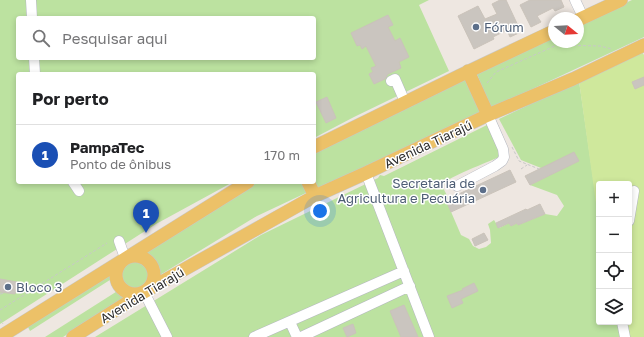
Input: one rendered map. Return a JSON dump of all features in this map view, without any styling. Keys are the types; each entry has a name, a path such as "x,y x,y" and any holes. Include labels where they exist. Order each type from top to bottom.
{"main road":[{"path":"584,18 621,0"},
{"path":"316,146 468,71 548,34"},
{"name":"Avenida Tiarajú","path":"73,337 144,292 315,196 488,116 573,79 644,45"},
{"path":"468,71 488,116"},
{"path":"2,330 125,258 245,184"},
{"path":"309,184 315,196"},
{"path":"137,255 148,260 152,265 154,271 152,283 144,292 132,294 126,292 117,283 115,276 116,269 120,262 125,258 137,255"}],"street":[{"path":"31,0 32,16"},
{"path":"575,0 579,12"},
{"path":"34,60 35,72"},
{"path":"391,81 395,79 405,102"},
{"path":"457,186 495,166 502,161 504,157 503,149 488,116"},
{"path":"366,173 429,337"},
{"path":"630,217 634,191"},
{"path":"119,241 125,258"},
{"path":"254,337 404,271"},
{"path":"301,337 410,286"},
{"path":"144,292 167,337"},
{"path":"290,322 297,337"},
{"path":"623,325 625,337"}],"path":[{"path":"584,46 600,46 617,50"},
{"path":"487,83 496,72 550,48"},
{"path":"512,147 518,161 539,169"},
{"path":"521,168 528,165"},
{"path":"0,310 107,243"},
{"path":"0,294 6,293"},
{"path":"0,319 2,330"}],"green space":[{"path":"0,0 429,0 419,5 449,71 316,137 316,72 16,72 16,184 229,184 156,224 0,324"},
{"path":"632,0 644,0 644,37 494,107 490,106 477,74 548,39 548,48 584,48 584,22"},
{"path":"642,52 644,55 644,337 621,337 618,325 632,325 632,181 596,181 596,203 579,81"},
{"path":"466,77 482,112 318,190 315,184 316,149"},
{"path":"579,81 596,198 596,325 618,325 621,337 95,337 261,235 378,178 380,175 384,176 489,124 500,155 499,157 460,174 444,184 444,190 449,199 446,200 461,235 469,239 473,246 479,249 486,247 491,243 488,224 494,220 499,228 509,223 511,226 517,223 518,225 545,214 557,216 564,206 557,195 530,185 578,161 541,168 521,160 499,119"},
{"path":"250,184 305,184 308,192 257,216 155,278 152,262 147,256 139,252"},
{"path":"135,261 145,265 149,275 145,285 135,289 125,285 121,275 125,265"},
{"path":"114,268 113,278 30,331 26,323"},
{"path":"119,290 128,295 63,337 45,337"}],"building":[{"path":"500,0 506,0 521,32 510,37 507,30 493,37 494,39 474,49 458,16 478,6 485,19 497,14 492,4"},
{"path":"530,0 561,0 564,7 555,11 553,8 537,16 541,22 531,27 520,5"},
{"path":"388,15 393,25 388,27 395,41 400,38 409,57 399,62 401,68 388,74 385,79 374,84 369,74 373,72 371,68 376,66 366,46 362,49 360,45 357,46 351,33"},
{"path":"644,77 644,85 635,89 632,82"},
{"path":"327,97 336,118 326,123 316,102"},
{"path":"574,152 579,161 530,185 525,176"},
{"name":"Secretaria de Agricultura e Pecuária","path":"510,170 516,182 451,212 446,200"},
{"path":"540,204 545,214 518,225 517,223 511,226 509,223 498,228 496,223"},
{"path":"484,233 488,240 475,246 472,239"},
{"name":"Bloco 3","path":"0,279 17,282 15,294 0,292"},
{"path":"474,283 478,291 461,299 463,303 452,308 447,296 463,290 462,289"},
{"path":"404,305 418,337 401,337 390,311"},
{"path":"353,324 356,333 347,337 343,328"}],"place":[{"name":"Fórum","path":"476,27"},
{"name":"Secretaria de Agricultura e Pecuária","path":"483,190"},
{"name":"PampaTec","path":"146,233"},
{"name":"Bloco 3","path":"8,287"}]}
